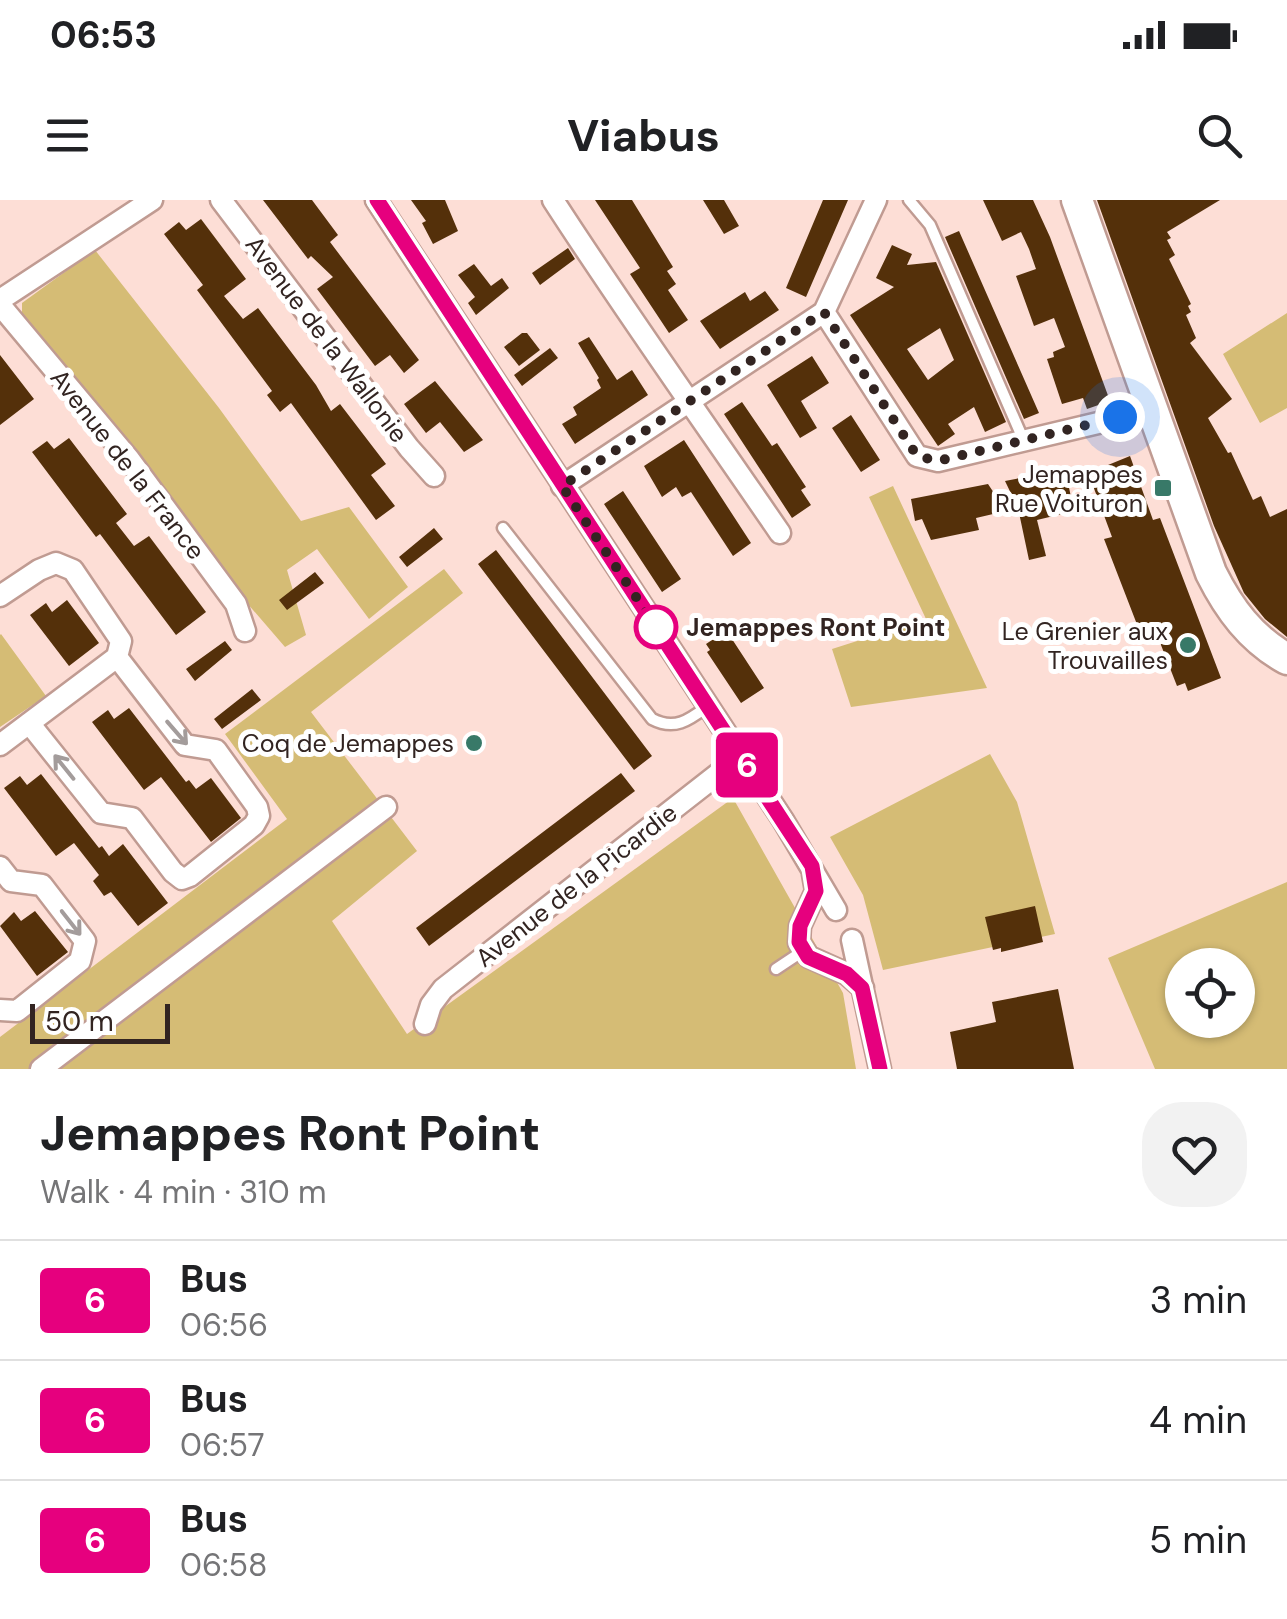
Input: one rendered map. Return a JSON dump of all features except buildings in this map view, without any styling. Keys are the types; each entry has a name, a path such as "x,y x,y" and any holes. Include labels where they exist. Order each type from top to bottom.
{"street":[{"path":"0,302 152,200"},
{"name":"Avenue de la Wallonie","path":"221,200 434,476"},
{"path":"376,200 741,756 836,910 850,923 880,1069"},
{"path":"553,200 666,372 780,533"},
{"path":"562,486 824,312 876,200"},
{"path":"1077,200 1204,554 1224,599 1252,633 1287,659"},
{"name":"Avenue de la France","path":"0,302 129,459 236,604 245,631"},
{"path":"824,312 917,456 938,461 1153,410"},
{"path":"0,596 56,564 74,570 122,641 117,656 0,745"},
{"path":"28,723 101,813 132,818 173,872 182,879 190,876 254,825 259,816 257,807 216,750 185,746 117,656"},
{"name":"Avenue de la Picardie","path":"424,1024 442,989 741,756"},
{"path":"42,1069 386,807"},
{"path":"812,866 816,891 798,934 803,950 808,957 847,974 862,988"},
{"path":"0,867 11,881 42,885 85,942 80,961 17,1010 0,1010"},
{"path":"804,918 819,909 836,910"},
{"path":"825,963 846,954 852,940"}],"lane":[{"path":"909,200 930,225 1022,438"},
{"path":"503,528 652,719 665,726 684,723 708,706"},
{"path":"776,969 803,950"}],"shaded area":[{"path":"95,250 219,408 301,521 349,507 408,587 369,619 317,549 287,570 306,635 285,647 247,603 145,463 22,318 22,303"},
{"path":"1287,313 1287,408 1260,423 1223,354"},
{"path":"893,486 987,688 851,707 832,649 926,619 869,497"},
{"path":"444,569 463,593 311,712 417,851 332,921 407,1034 733,798 843,993 856,1069 0,1069 0,1037 287,819 225,734"},
{"path":"0,635 46,696 0,727"},
{"path":"990,754 1017,802 1055,934 883,970 863,895 830,837"},
{"path":"1287,882 1287,1069 1155,1069 1108,958"}],"bus line":[{"name":"6","path":"377,200 812,866 816,891 800,926 799,942 808,957 847,974 862,988 880,1069"}],"place":[{"name":"Jemappes Rue Voituron","path":"1163,488"},
{"name":"Jemappes Ront Point","path":"656,627"},
{"name":"Le Grenier aux Trouvailles","path":"1188,645"},
{"name":"Coq de Jemappes","path":"474,743"}],"route":[{"path":"656,627 562,486 824,312 917,456 925,459 938,461 1120,417"}]}
